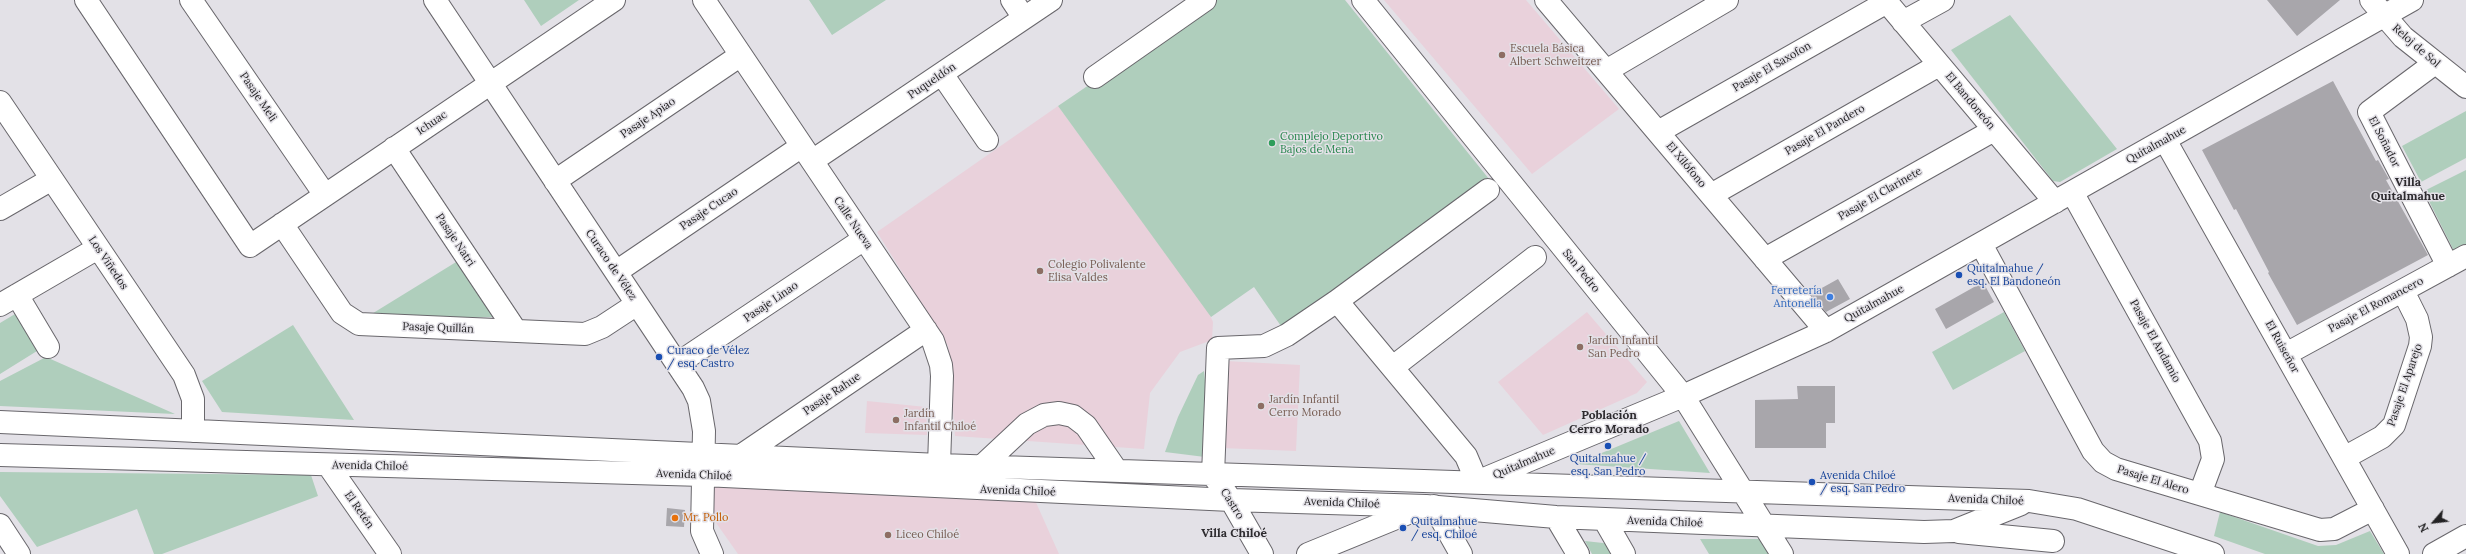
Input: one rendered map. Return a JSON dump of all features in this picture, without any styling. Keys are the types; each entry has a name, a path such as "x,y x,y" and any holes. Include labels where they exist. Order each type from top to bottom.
{"street":[{"name":"Ichuac","path":"86,0 250,246 614,0"},
{"name":"Pasaje Meli","path":"191,0 325,195"},
{"name":"Curaco de Vélez","path":"435,0 556,180 677,364 699,401 704,431 702,531 712,554"},
{"name":"Calle Nueva","path":"704,0 926,330 938,353 942,376 939,465"},
{"path":"1012,0 1024,18"},
{"name":"Puqueldón","path":"807,154 942,74 1051,0"},
{"path":"1095,77 1205,0"},
{"name":"San Pedro","path":"1363,0 1683,396 1741,491 1782,554"},
{"path":"1606,71 1727,0"},
{"path":"1903,22 1943,0"},
{"name":"Quitalmahue","path":"1308,554 1430,506 1477,482 1683,396 1826,331 2165,140 2377,8 2412,0"},
{"name":"El Bandoneón","path":"1886,1 1994,130 2063,197"},
{"name":"Pasaje El Saxofon","path":"1658,132 1886,1"},
{"name":"El Xilófono","path":"1554,2 1606,71 1826,331"},
{"name":"Reloj de Sol","path":"2377,8 2394,29 2466,87"},
{"name":"Pasaje Apiao","path":"556,180 741,55"},
{"name":"El Soñador","path":"2435,63 2368,112 2457,261"},
{"name":"Pasaje El Pandero","path":"1711,195 1940,65"},
{"path":"942,74 987,140"},
{"name":"Los Viñedos","path":"2,108 52,179 188,383 193,399 193,431"},
{"name":"Pasaje El Clarinete","path":"1765,259 1994,130"},
{"name":"El Ruiseñor","path":"2165,140 2398,554"},
{"name":"Pasaje Natri","path":"394,148 516,331"},
{"name":"Pasaje Cucao","path":"616,272 807,154"},
{"path":"0,209 52,179"},
{"path":"1213,475 1218,348 1264,346 1287,335 1337,301 1488,190"},
{"name":"Pasaje El Andamio","path":"2063,197 2210,441 2213,459 2200,494"},
{"name":"Pasaje Quillán","path":"282,224 342,313 351,321 366,325 590,333 637,304"},
{"name":"Pasaje Linao","path":"677,364 864,239"},
{"name":"Pasaje El Alero","path":"1981,244 2097,457 2116,469 2320,530 2334,529 2373,509"},
{"path":"48,347 9,300 98,248"},
{"path":"1393,367 1535,257"},
{"name":"Pasaje El Romancero","path":"2286,354 2457,261"},
{"name":"Pasaje El Aparejo","path":"2344,458 2382,437 2394,425 2420,346 2421,337 2417,319 2402,291"},
{"path":"1337,301 1466,456 1477,482"},
{"name":"Pasaje Rahue","path":"739,457 926,330"},
{"path":"982,466 1027,424 1044,415 1059,412 1073,416 1086,426 1117,471"},
{"name":"Avenida Chiloé","path":"0,422 193,431 1231,500 1430,506 1556,517 1765,526 1954,531 2029,501"},
{"name":"Avenida Chiloé","path":"0,455 328,465 703,465 739,457 1213,475 1477,482 2029,501 2077,509 2213,554"},
{"name":"El Retén","path":"328,465 390,554"},
{"name":"Castro","path":"1213,475 1231,500 1262,554"},
{"path":"1430,506 1462,554"},
{"path":"1556,517 1578,554"},
{"path":"1604,519 1624,554"},
{"path":"0,525 19,554"},
{"path":"1954,531 2053,541"},
{"path":"2434,554 2466,536"}],"shaded area":[{"name":"Escuela Básica Albert Schweitzer","path":"1384,0 1526,0 1619,109 1532,174"},
{"name":"Colegio Polivalente Elisa Valdes","path":"1058,106 1208,311 1213,322 1212,340 1180,352 1150,393 1144,449 955,436 948,346 877,232"},
{"name":"Jardín Infantil San Pedro","path":"1587,312 1647,382 1637,393 1543,435 1498,382"},
{"name":"Jardín Infantil Cerro Morado","path":"1226,361 1300,365 1296,451 1222,448"},
{"name":"Jardín Infantil Chiloé","path":"867,401 926,407 927,435 865,433"},
{"name":"Liceo Chiloé","path":"710,485 1034,498 1059,554 738,554 712,517"}],"green space":[{"path":"524,0 579,0 541,26"},
{"path":"809,0 886,0 832,35"},
{"name":"Complejo Deportivo Bajos de Mena","path":"1214,0 1345,0 1489,179 1283,329 1254,287 1211,317 1058,106"},
{"path":"2010,15 2117,149 2060,182 2053,181 1951,50"},
{"path":"2466,111 2466,158 2421,182 2402,146"},
{"path":"2466,170 2466,246 2455,253 2424,191"},
{"path":"461,259 498,317 375,319 370,315"},
{"path":"2004,312 2025,351 1953,390 1932,352"},
{"path":"15,314 37,351 0,374 0,323"},
{"path":"293,325 354,420 222,412 202,381"},
{"path":"46,357 175,414 0,406 0,381"},
{"path":"1204,371 1213,458 1165,452 1178,417 1198,375"},
{"path":"1679,421 1710,473 1575,464"},
{"path":"0,472 311,475 318,496 162,554 154,554 137,509 37,547 0,496"},
{"path":"2220,512 2318,546 2336,545 2370,531 2384,554 2265,554 2214,536"},
{"path":"1700,539 1763,539 1771,554 1709,554"},
{"path":"1585,541 1612,544 1617,554 1592,554"}],"building":[{"path":"2267,0 2340,0 2297,36"},
{"path":"2333,81 2376,161 2378,160 2389,179 2386,180 2428,255 2297,325 2268,273 2269,272 2236,209 2234,210 2202,150"},
{"name":"Ferretería Antonella","path":"1838,279 1850,299 1826,312 1811,294"},
{"path":"1983,282 1994,302 1946,329 1935,309"},
{"path":"1797,386 1835,386 1835,423 1826,423 1826,448 1755,448 1755,400 1798,399"},
{"name":"Mr. Pollo","path":"667,508 685,510 684,527 666,526"}],"place":[{"name":"Escuela Básica Albert Schweitzer","path":"1502,55"},
{"name":"Complejo Deportivo Bajos de Mena","path":"1272,143"},
{"name":"Colegio Polivalente Elisa Valdes","path":"1040,271"},
{"name":"Quitalmahue / esq. El Bandoneón","path":"1959,275"},
{"name":"Ferretería Antonella","path":"1830,297"},
{"name":"Jardín Infantil San Pedro","path":"1580,347"},
{"name":"Curaco de Vélez / esq. Castro","path":"659,357"},
{"name":"Jardín Infantil Cerro Morado","path":"1261,406"},
{"name":"Jardín Infantil Chiloé","path":"896,420"},
{"name":"Quitalmahue / esq. San Pedro","path":"1608,446"},
{"name":"Avenida Chiloé / esq. San Pedro","path":"1812,482"},
{"name":"Mr. Pollo","path":"675,518"},
{"name":"Quitalmahue / esq. Chiloé","path":"1403,528"},
{"name":"Liceo Chiloé","path":"888,535"}],"district":[{"name":"Villa Quitalmahue","path":"2408,190"},
{"name":"Población Cerro Morado","path":"1609,423"},
{"name":"Villa Chiloé","path":"1234,534"}]}
